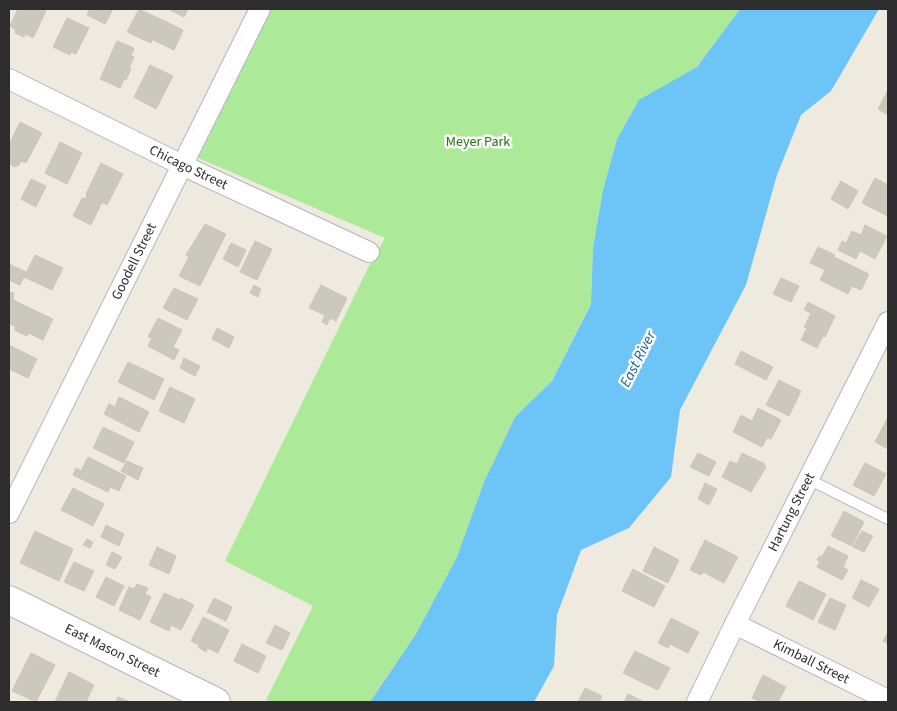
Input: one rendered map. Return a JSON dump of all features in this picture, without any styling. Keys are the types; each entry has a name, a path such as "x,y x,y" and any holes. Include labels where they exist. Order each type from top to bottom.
{"main road":[{"name":"East Mason Street","path":"9,600 216,702"}],"street":[{"name":"Goodell Street","path":"9,513 260,9"},
{"name":"Chicago Street","path":"9,79 182,165 369,252"},
{"name":"Hartung Street","path":"697,702 808,479 885,334"},
{"name":"Kimball Street","path":"735,624 888,700"}],"lane":[{"path":"808,479 888,519"}],"green space":[{"name":"Meyer Park","path":"271,9 740,9 697,67 639,101 617,139 603,190 593,248 591,303 552,381 515,417 484,482 457,557 416,634 370,702 272,702 266,700 313,606 225,561 368,268 385,238 198,158"}],"water":[{"name":"East River","path":"740,9 879,9 831,91 801,115 777,175 746,285 680,410 671,477 629,528 581,550 557,615 554,666 534,702 370,702 416,634 457,557 484,482 515,417 552,381 591,304 593,248 603,190 617,139 639,100 697,67"}],"building":[{"path":"18,9 41,9 46,11 33,38 25,34 24,37 15,33 16,30 10,26"},
{"path":"90,9 113,9 105,24 87,15"},
{"path":"139,9 162,20 151,43 127,32"},
{"path":"168,9 188,9 184,17"},
{"path":"67,18 89,28 76,54 71,52 70,55 53,47"},
{"path":"163,20 183,30 174,50 153,40"},
{"path":"117,41 134,48 131,56 134,57 129,68 131,69 120,88 100,79"},
{"path":"150,65 173,76 156,109 134,97"},
{"path":"888,90 888,115 878,109"},
{"path":"20,122 42,133 26,163 21,161 19,165 14,167 9,163 9,145"},
{"path":"60,142 82,153 67,184 45,173"},
{"path":"101,163 123,174 107,205 102,202 91,225 73,216 82,198 85,199"},
{"path":"875,178 888,185 888,216 862,203"},
{"path":"31,179 46,186 36,207 21,199"},
{"path":"841,181 858,191 848,209 831,199"},
{"path":"205,224 226,234 200,286 179,276 189,257 186,255"},
{"path":"865,225 887,236 875,259 860,251 856,259 838,250 842,241 846,243 852,231 861,235"},
{"path":"255,241 272,249 257,280 240,272"},
{"path":"231,243 246,250 238,267 223,259"},
{"path":"818,247 869,274 861,290 852,286 848,294 820,280 825,270 810,263"},
{"path":"35,255 63,268 52,290 24,277"},
{"path":"9,264 26,272 20,285 9,280"},
{"path":"781,278 799,286 791,302 773,294"},
{"path":"254,285 261,289 258,297 250,293"},
{"path":"321,285 347,298 336,321 330,318 327,325 322,322 325,315 309,308"},
{"path":"174,288 198,299 187,320 163,308"},
{"path":"9,292 14,293 13,300 53,319 43,340 28,333 27,336 14,330 16,327 9,323"},
{"path":"808,302 835,316 825,337 823,336 817,348 801,340 807,328 804,327 811,313 804,310"},
{"path":"158,318 182,330 173,347 179,350 174,360 148,346 152,338 148,337"},
{"path":"217,328 234,337 229,348 212,339"},
{"path":"9,345 37,359 28,378 9,369"},
{"path":"741,351 773,367 766,380 735,364"},
{"path":"184,358 200,366 195,376 180,368"},
{"path":"128,362 164,379 154,400 118,382"},
{"path":"779,380 801,391 789,416 766,405"},
{"path":"170,387 195,399 184,423 159,411"},
{"path":"119,397 149,412 139,432 104,414 109,404 115,407"},
{"path":"758,408 781,420 771,439 767,438 762,447 733,432 741,415 752,421"},
{"path":"888,420 888,449 875,442"},
{"path":"103,427 134,442 124,463 93,448"},
{"path":"698,453 716,462 709,476 690,467"},
{"path":"742,453 765,464 764,466 766,467 751,492 722,477 730,461 737,464"},
{"path":"88,457 126,476 119,491 110,487 108,492 73,475 76,468 81,471"},
{"path":"127,461 143,468 138,480 121,471"},
{"path":"865,463 886,474 874,496 853,485"},
{"path":"705,483 717,489 709,505 698,499"},
{"path":"73,488 104,504 93,526 61,510"},
{"path":"844,511 864,522 852,546 831,536"},
{"path":"106,525 124,534 119,546 101,537"},
{"path":"35,531 73,549 59,581 20,563"},
{"path":"862,531 873,536 864,552 853,547"},
{"path":"87,539 93,542 90,548 83,545"},
{"path":"705,540 738,557 724,583 703,572 701,575 690,570"},
{"path":"828,546 848,556 843,567 848,570 842,580 817,567 820,561 817,560 820,556 822,557"},
{"path":"157,547 176,556 169,574 149,565"},
{"path":"654,547 679,560 668,583 643,571"},
{"path":"112,552 122,557 115,569 106,565"},
{"path":"74,562 94,571 84,591 64,582"},
{"path":"633,569 665,586 654,607 622,591"},
{"path":"106,577 124,586 114,606 96,597"},
{"path":"861,580 879,589 869,607 852,598"},
{"path":"799,581 826,594 813,620 786,606"},
{"path":"137,584 148,588 145,594 151,597 140,620 119,610 129,587 134,589"},
{"path":"164,593 180,600 181,598 194,605 181,630 171,625 169,631 150,622"},
{"path":"214,598 232,607 226,621 207,612"},
{"path":"830,598 846,605 835,630 818,622"},
{"path":"203,617 229,630 218,653 207,648 206,652 198,647 199,645 191,641"},
{"path":"671,618 699,632 688,653 670,644 668,648 658,643"},
{"path":"275,625 290,633 282,650 266,643"},
{"path":"888,632 888,644 883,641"},
{"path":"242,644 266,656 258,673 234,661"},
{"path":"635,651 670,668 658,690 623,673"},
{"path":"31,653 55,665 36,702 12,691"},
{"path":"69,672 94,685 86,702 55,702"},
{"path":"763,675 786,687 778,702 761,702 752,698"},
{"path":"585,688 602,696 599,702 578,702"},
{"path":"628,694 644,702 624,702"},
{"path":"118,697 130,702 116,702"}]}
